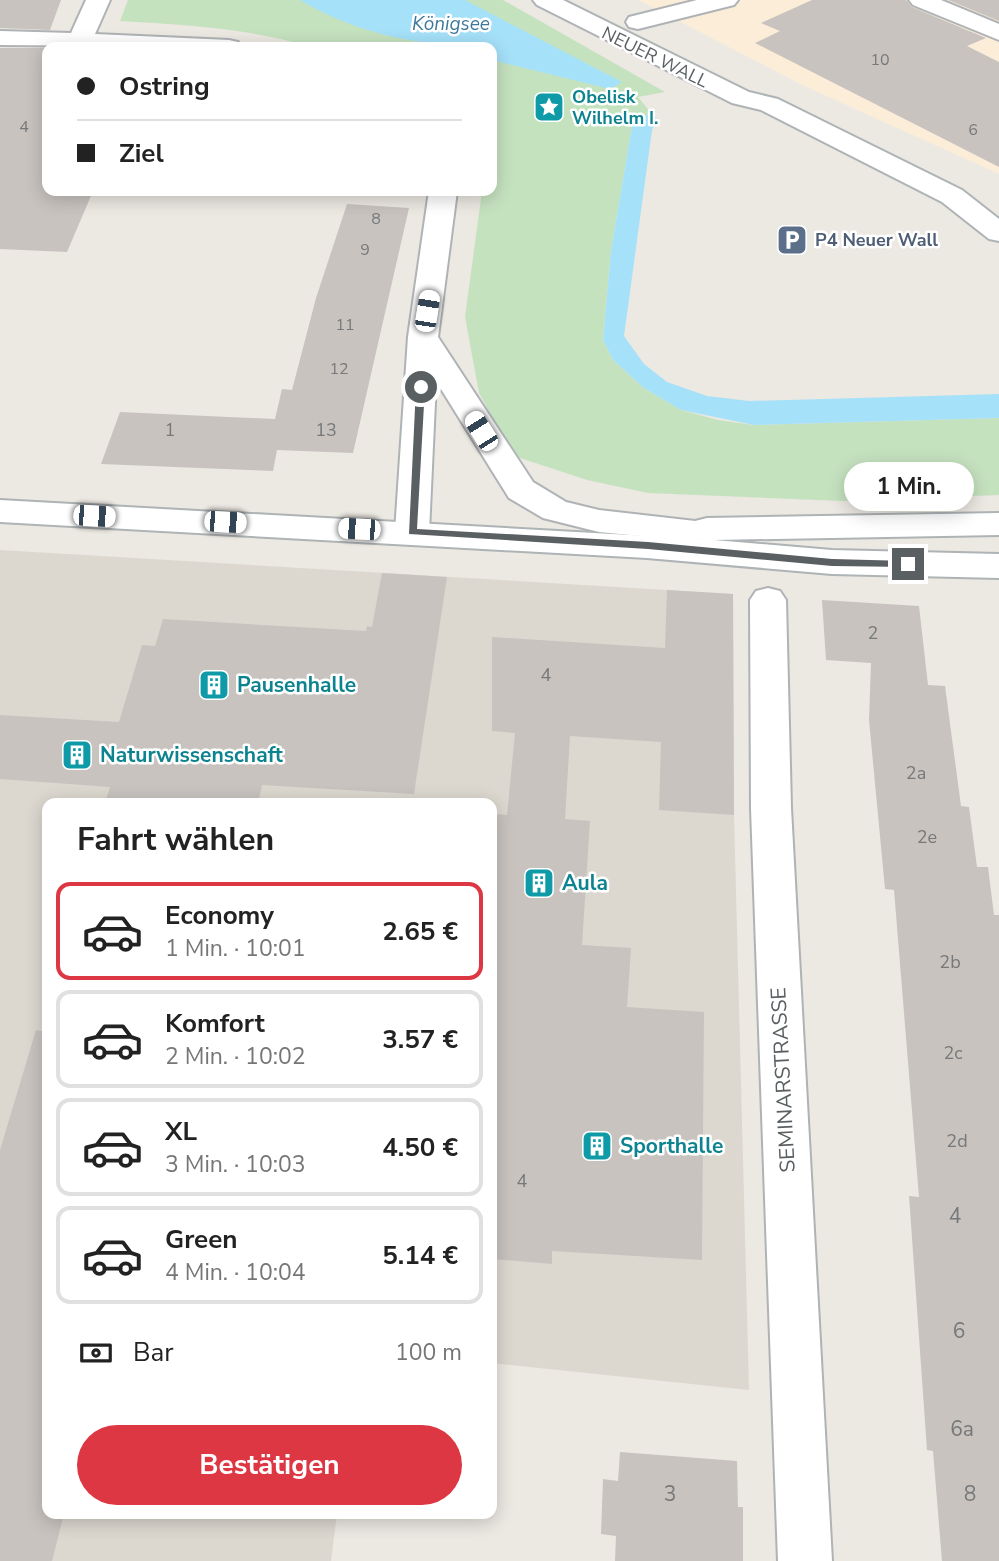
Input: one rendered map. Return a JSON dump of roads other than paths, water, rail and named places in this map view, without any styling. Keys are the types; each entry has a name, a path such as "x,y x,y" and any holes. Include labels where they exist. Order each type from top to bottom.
{"street":[{"path":"80,40 97,0"},
{"name":"NEUER WALL","path":"545,0 741,98 769,104 952,196 999,211"},
{"path":"638,22 726,0"},
{"path":"921,0 999,33"},
{"name":"NEUER WALL","path":"617,9 759,86 769,104"},
{"path":"0,38 123,42"},
{"path":"412,532 423,337 442,196"},
{"name":"NEUER WALL","path":"952,196 999,233"},
{"path":"423,337 521,490 555,510 599,521 692,530 999,524"},
{"path":"0,511 648,545 832,562 999,566"},
{"path":"648,545 692,530"},
{"name":"SEMINARSTRASSE","path":"768,600 771,808 804,1561"}],"water":[{"name":"Königsee","path":"300,0 465,0 622,82 610,89 497,61 497,42 423,42 393,37 322,12"},
{"path":"651,113 657,119 652,130 624,336 644,364 667,382 707,396 749,401 999,394 999,418 754,425 681,410 644,388 613,360 603,340 611,251 633,120"}],"place":[{"name":"Obelisk Wilhelm I.","path":"549,107"},
{"name":"P4 Neuer Wall","path":"792,240"},
{"name":"Pausenhalle","path":"214,685"},
{"name":"Naturwissenschaft","path":"77,755"},
{"name":"Aula","path":"539,883"},
{"name":"Sporthalle","path":"597,1146"}]}
